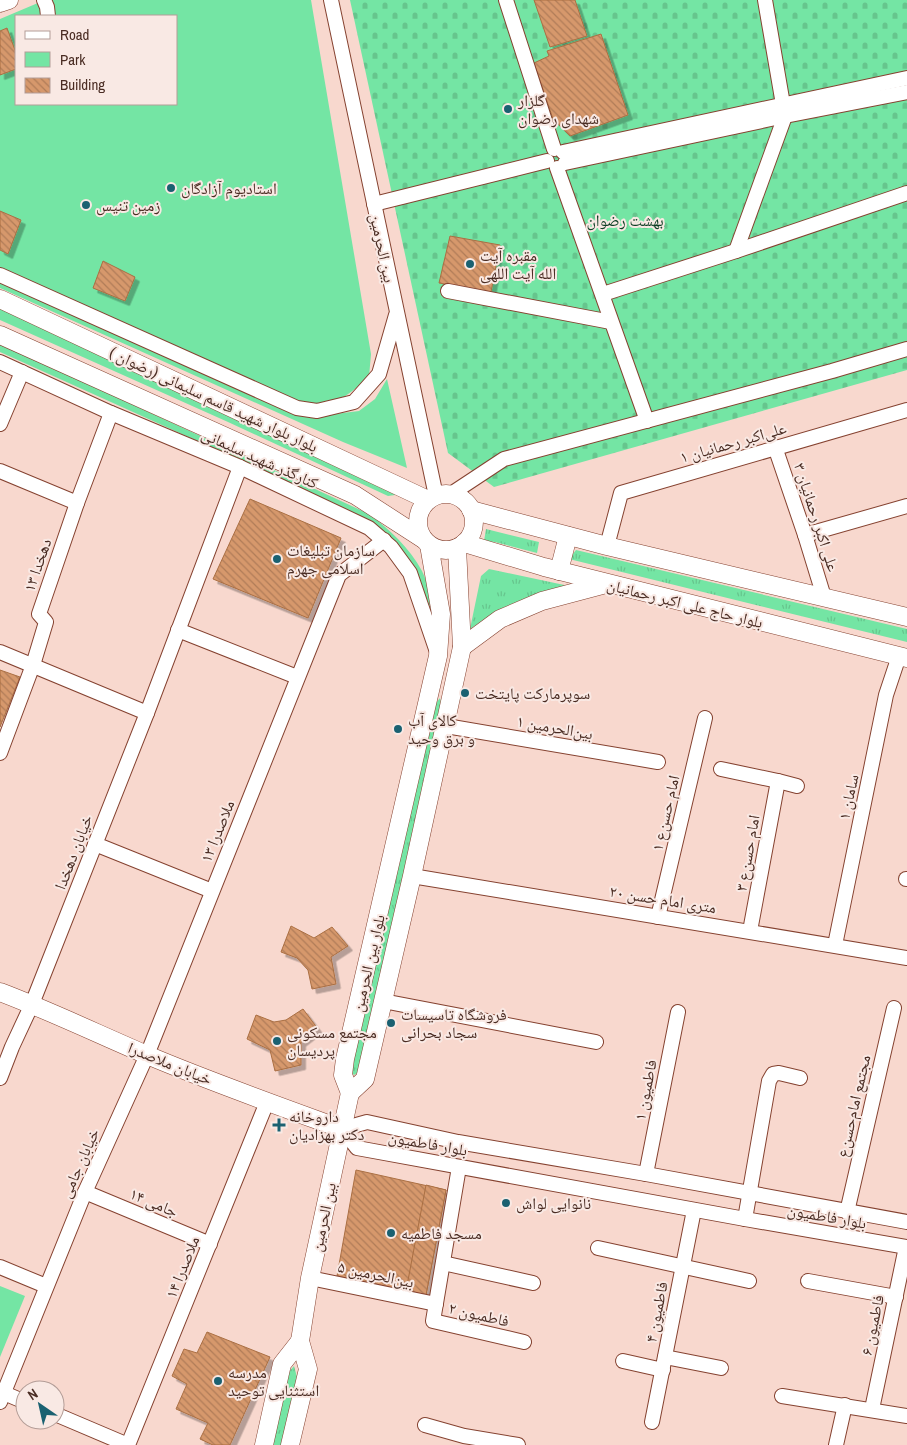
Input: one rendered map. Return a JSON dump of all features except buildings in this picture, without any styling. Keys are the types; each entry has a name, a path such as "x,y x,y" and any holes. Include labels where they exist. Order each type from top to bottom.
{"main road":[{"path":"0,4 9,0"},
{"name":"بلوار بلوار شهید قاسم سلیمانی (رضوان )","path":"0,299 438,497"},
{"name":"بلوار بلوار شهید قاسم سلیمانی (رضوان )","path":"0,335 355,495 426,542"},
{"path":"438,497 459,497 471,510 474,519 473,528 470,536 461,546 448,550 438,549 426,542 419,531 419,514 422,506 438,497"},
{"path":"471,510 607,546 907,617"},
{"path":"559,571 568,536"},
{"name":"بلوار بین الحرمین","path":"426,542 441,614 438,656 345,1059 342,1075 350,1093 365,1079 453,692 462,647 461,546"},
{"name":"بلوار حاج علی اکبر رحمانیان","path":"461,546 903,657"},
{"path":"462,647 500,619 542,601 608,584"},
{"path":"431,689 453,692"},
{"name":"خیابان ملاصدرا","path":"0,992 32,1004 147,1055 342,1129"},
{"name":"بین الحرمین","path":"300,1341 310,1278 350,1093"},
{"path":"264,1445 282,1364 300,1341"},
{"path":"290,1445 308,1369 300,1341"}],"street":[{"path":"44,0 48,15"},
{"name":"بین الحرمین","path":"331,0 396,312 438,497"},
{"path":"506,0 611,322 647,421"},
{"path":"736,251 784,111 765,0"},
{"path":"784,111 907,78"},
{"path":"374,204 557,158 784,111 907,92"},
{"path":"603,294 907,193"},
{"path":"0,275 280,401 297,408 317,411 354,402 379,374 396,312"},
{"path":"448,291 611,322"},
{"path":"438,497 504,459 907,349"},
{"name":"کنارگذر شهید سلیمانی","path":"0,362 112,413 240,467 369,528 391,547 410,573 438,656"},
{"path":"0,424 22,372"},
{"name":"علی‌اکبر رحمانیان ۱","path":"607,546 621,493 907,410"},
{"path":"0,471 76,503 112,413"},
{"name":"علی اکبر رحمانیان ۳","path":"775,447 824,598"},
{"name":"خیابان دهخدا","path":"0,1078 32,1004 147,713 240,467"},
{"name":"دهخدا ۱۳","path":"33,665 46,622 39,614 76,503"},
{"path":"805,535 907,506"},
{"name":"ملاصدرا ۱۳","path":"147,1055 339,575 384,540"},
{"path":"178,630 298,677"},
{"path":"0,652 147,713"},
{"name":"سامان ۱","path":"835,945 886,695 903,657"},
{"path":"0,753 33,665"},
{"name":"امام حسن‌ع ۱","path":"658,916 705,718"},
{"name":"بین‌الحرمین ۱","path":"446,726 658,762"},
{"path":"721,769 797,786"},
{"name":"امام حسن‌ع ۳","path":"750,931 778,781"},
{"path":"95,844 212,891"},
{"name":"۲۰ متری امام حسن","path":"412,876 907,958"},
{"path":"383,1001 596,1042"},
{"name":"مجتمع امام‌حسن‌ع","path":"847,1212 894,1008"},
{"name":"فاطمیون ۱","path":"646,1174 678,1012"},
{"name":"خیابان جامی","path":"2,1398 85,1192 147,1055"},
{"path":"745,1219 769,1081 773,1074 779,1073 800,1078"},
{"name":"ملاصدرا ۱۴","path":"128,1445 267,1102"},
{"name":"بلوار فاطمیون","path":"907,1222 458,1142 367,1122 342,1129 357,1148 907,1247"},
{"path":"389,1154 388,1136 393,1128"},
{"name":"فاطمیون ۲","path":"459,1167 433,1322 524,1342"},
{"name":"جامی ۱۴","path":"85,1192 210,1244"},
{"name":"فاطمیون ۴","path":"652,1422 694,1210"},
{"name":"فاطمیون ۶","path":"872,1410 907,1247"},
{"path":"598,1248 749,1281"},
{"path":"443,1263 533,1283"},
{"path":"0,1267 46,1286"},
{"name":"بین‌الحرمین ۵","path":"310,1278 436,1304"},
{"path":"808,1281 896,1297"},
{"path":"623,1361 722,1368"},
{"path":"782,1396 907,1416"},
{"path":"2,1398 15,1400"},
{"path":"836,1445 845,1406"},
{"path":"65,1418 128,1445"},
{"path":"425,1425 462,1440 518,1445"}],"green space":[{"name":"استادیوم آزادگان","path":"45,0 311,0 371,354 369,377 344,397 330,404 314,406 298,404 0,272 0,19"},
{"name":"بهشت رضوان","path":"350,0 907,0 907,370 494,487 448,453"},
{"path":"0,281 319,416 359,411 375,399 387,379 407,468 343,442 0,288"},
{"path":"0,307 396,491 395,495 388,496 0,320"},
{"path":"0,343 369,514 398,540 417,562 427,583 437,623 425,595 392,541 257,468 0,352"},
{"path":"486,529 539,542 537,553 484,541"},
{"path":"576,550 907,629 907,642 569,559"},
{"path":"489,569 569,586 533,595 498,610 470,629 481,576"},
{"path":"440,698 442,710 359,1072 354,1075 350,1071 432,708"},
{"path":"0,1286 25,1296 0,1357"},
{"path":"294,1366 297,1377 282,1445 271,1445 287,1374"}],"place":[{"name":"گلزار شهدای رضوان","path":"508,109"},
{"name":"استادیوم آزادگان","path":"171,188"},
{"name":"زمین تنیس","path":"86,205"},
{"name":"مقبره آیت الله آیت اللهی","path":"470,264"},
{"name":"سازمان تبلیغات اسلامی جهرم","path":"277,559"},
{"name":"سوپرمارکت پایتخت","path":"465,693"},
{"name":"کالای آب و برق وحید","path":"398,729"},
{"name":"فروشگاه تاسیسات سجاد بحرانی","path":"391,1023"},
{"name":"مجتمع مسکونی پردیسان","path":"277,1041"},
{"name":"داروخانه دکتر بهزادیان","path":"279,1125"},
{"name":"نانوایی لواش","path":"506,1203"},
{"name":"مسجد فاطمیه","path":"391,1233"},
{"name":"مدرسه استثنایی توحید","path":"218,1381"}]}
